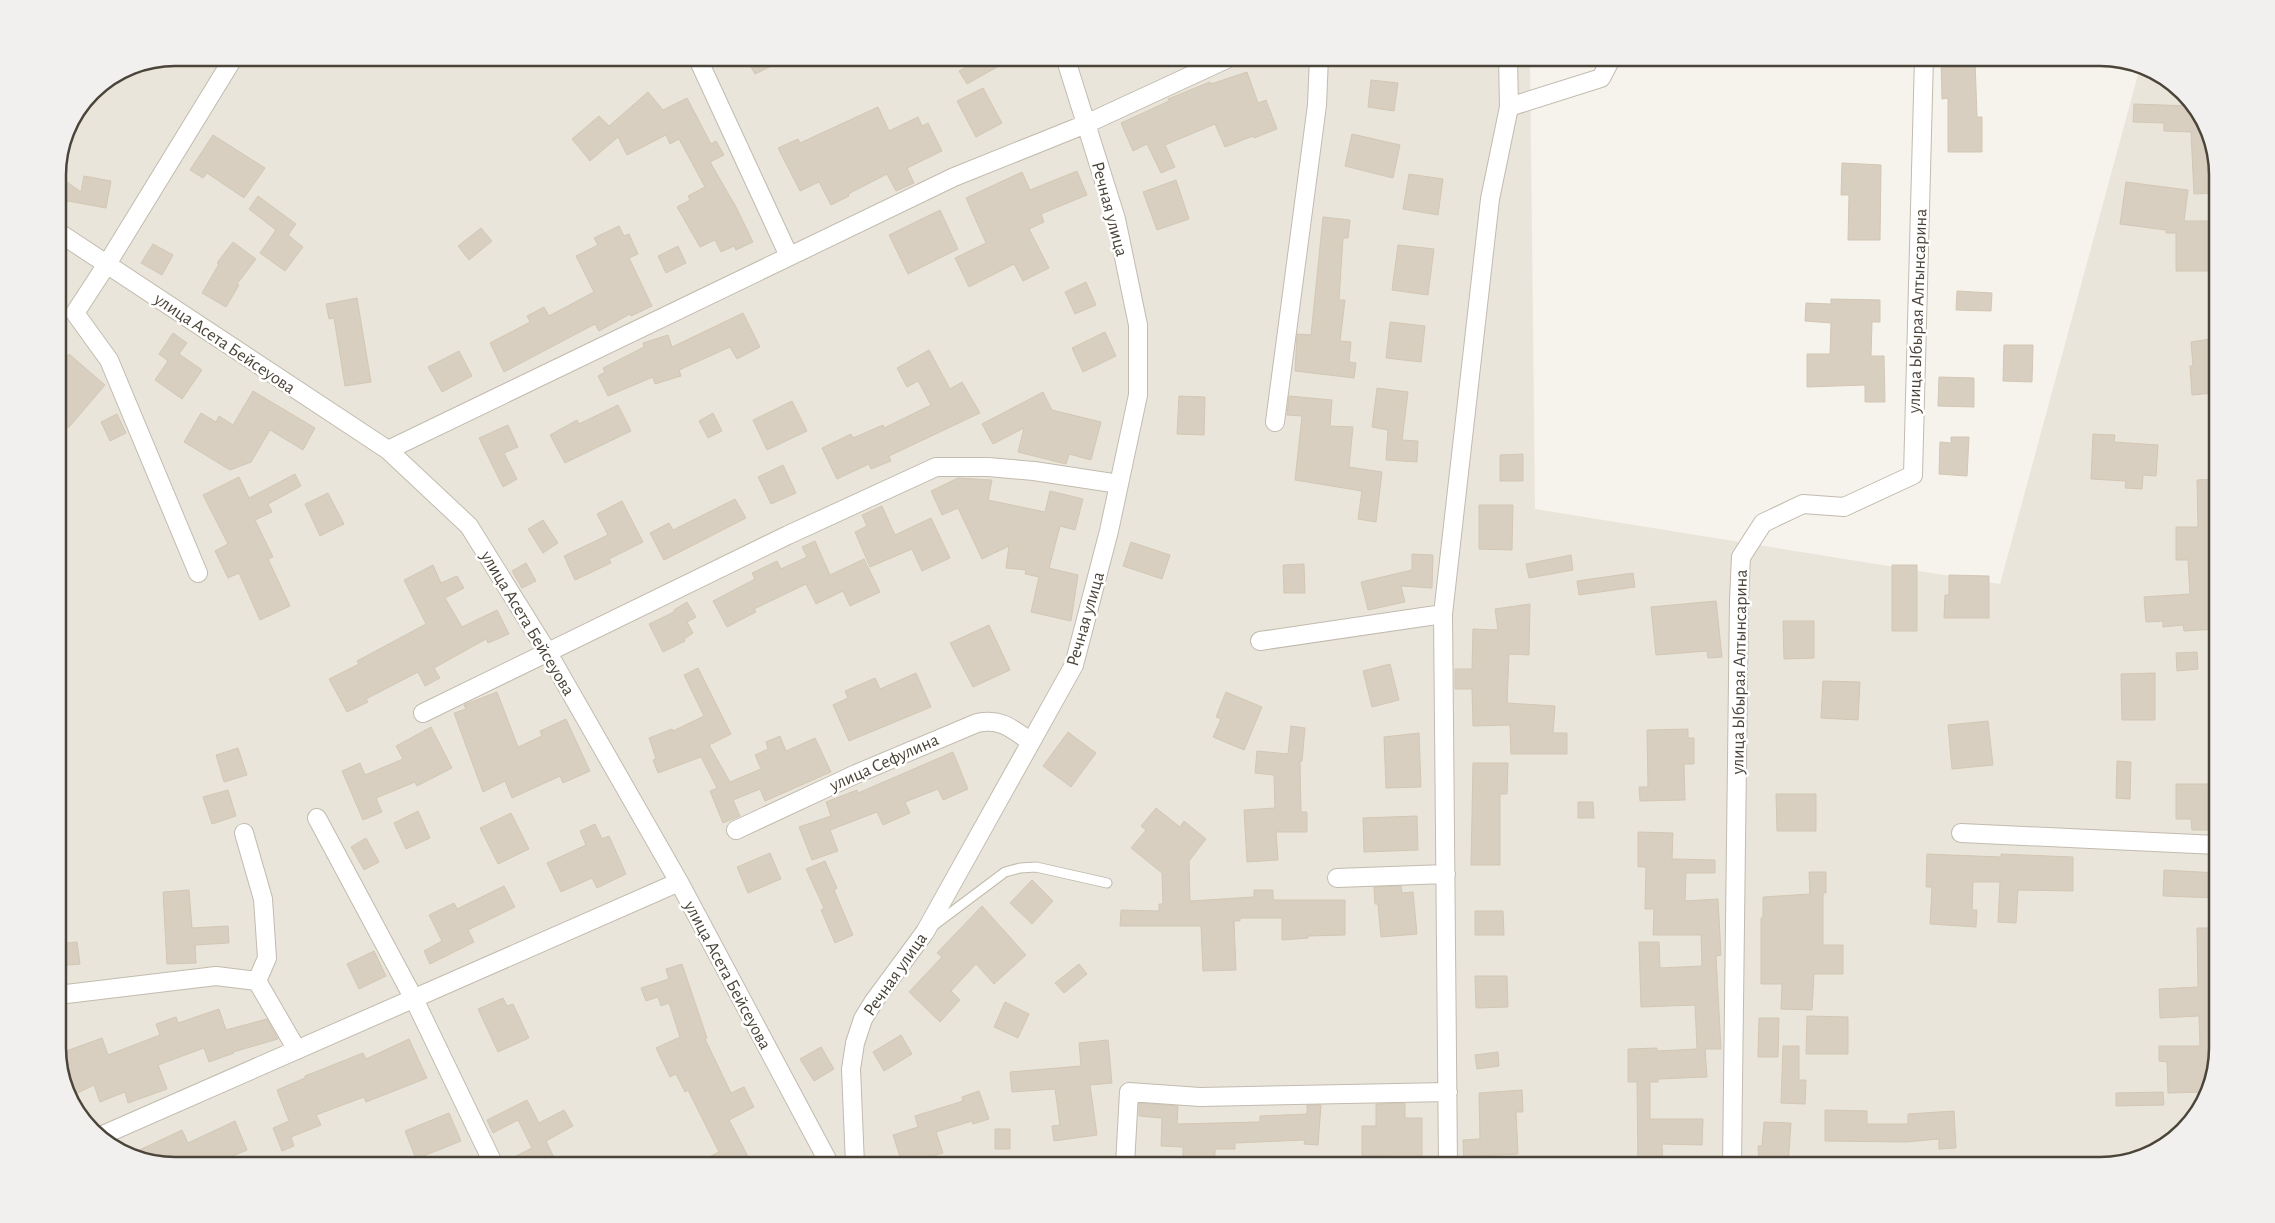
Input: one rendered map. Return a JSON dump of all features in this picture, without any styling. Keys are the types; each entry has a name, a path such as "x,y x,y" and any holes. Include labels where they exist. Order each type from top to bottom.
{"street":[{"path":"198,573 109,360 75,313 229,66"},
{"path":"701,66 789,256"},
{"name":"Речная улица","path":"855,1157 851,1069 855,1043 863,1019 925,932 1074,665 1119,484 1138,396 1138,325 1116,219 1068,66"},
{"path":"388,450 954,177 1086,124 1213,66"},
{"path":"1275,422 1318,105 1319,66"},
{"path":"1448,1157 1443,614 1490,199 1509,108 1508,66"},
{"path":"1509,108 1601,78 1608,66"},
{"name":"улица Ыбырая Алтынсарина","path":"1732,1157 1741,557 1763,523 1803,504 1844,507 1913,475 1924,66"},
{"name":"улица Асета Бейсеуова","path":"66,237 388,450 469,526 548,653 678,882 825,1157"},
{"path":"422,714 788,535 936,467 988,467 1034,471 1119,484"},
{"path":"1260,642 1443,614"},
{"name":"улица Сефулина","path":"736,830 856,774 977,723 990,720 999,722 1032,742"},
{"path":"317,818 414,999 490,1157"},
{"path":"244,833 264,899 267,958 257,981"},
{"path":"1961,833 2209,845"},
{"path":"1337,878 1446,874"},
{"path":"108,1133 678,882"},
{"path":"66,994 216,976 257,981"},
{"path":"257,981 297,1050"},
{"path":"1126,1157 1130,1092 1200,1097 1448,1092"}],"lane":[{"path":"925,932 1005,872 1020,868 1036,867 1107,883"}],"shaded area":[{"path":"175,66 1530,66 1535,509 2000,584 2138,74 2148,77 2172,93 2182,103 2198,127 2207,154 2209,168 2209,1048 2207,1069 2203,1083 2198,1096 2182,1120 2172,1130 2148,1146 2128,1153 2100,1157 175,1157 147,1153 127,1146 103,1130 93,1120 77,1096 68,1069 66,1055 66,168 70,147 77,127 93,103 103,93 127,77 154,68"}],"building":[{"path":"750,66 772,66 755,74"},
{"path":"969,66 999,66 967,84 959,71"},
{"path":"1941,66 1975,66 1977,117 1982,117 1982,152 1948,152 1948,98 1942,99"},
{"path":"1247,72 1258,103 1266,100 1277,129 1225,147 1215,124 1165,145 1175,167 1161,173 1147,144 1133,151 1121,123 1169,101 1168,99 1210,82 1211,84"},
{"path":"1371,80 1398,83 1394,111 1368,107"},
{"path":"983,88 1002,123 976,137 957,101"},
{"path":"648,92 663,110 687,98 711,144 716,141 724,155 710,162 736,207 753,242 736,250 734,246 721,252 715,240 700,247 677,207 690,200 688,196 705,187 679,139 670,144 666,135 627,155 618,137 590,161 572,139 599,116 609,126"},
{"path":"2134,104 2184,106 2198,127 2203,140 2209,168 2209,193 2194,194 2191,132 2164,131 2164,123 2133,122"},
{"path":"878,107 889,131 918,117 922,126 928,123 942,151 907,168 914,183 896,191 887,174 831,205 819,182 800,191 778,148 798,139 800,143"},
{"path":"1352,134 1400,145 1393,178 1345,166"},
{"path":"213,135 265,168 244,198 207,173 203,178 190,170"},
{"path":"1842,163 1881,165 1880,240 1848,240 1849,195 1841,195"},
{"path":"1077,171 1087,195 1041,214 1044,222 1029,229 1049,268 1023,281 1014,264 969,287 955,258 986,243 966,198 1022,172 1030,190"},
{"path":"1409,174 1443,179 1438,215 1403,209"},
{"path":"84,176 111,181 106,208 68,201 66,204 66,181 81,192"},
{"path":"1176,180 1189,219 1157,230 1143,192"},
{"path":"2126,182 2188,190 2184,221 2209,221 2209,271 2176,271 2176,233 2166,233 2166,230 2120,224"},
{"path":"258,196 296,224 288,235 303,247 285,271 260,253 276,230 249,209"},
{"path":"940,210 958,249 908,274 889,235"},
{"path":"1323,217 1350,220 1348,238 1343,238 1339,300 1345,300 1340,341 1351,342 1349,362 1356,363 1354,378 1295,371 1297,334 1311,335"},
{"path":"619,226 624,236 629,234 638,254 629,258 652,306 631,316 630,314 599,331 595,324 504,372 490,343 530,322 527,316 544,307 549,316 594,292 576,256 598,245 594,238"},
{"path":"481,228 492,241 469,260 458,246"},
{"path":"233,242 256,259 237,284 239,285 226,307 202,293 219,264 217,263"},
{"path":"153,244 173,255 162,275 141,263"},
{"path":"1398,245 1434,249 1428,295 1392,290"},
{"path":"678,246 686,263 666,273 658,256"},
{"path":"1086,282 1096,305 1075,314 1065,292"},
{"path":"1957,291 1992,293 1991,311 1956,310"},
{"path":"357,298 371,382 345,386 334,318 329,319 326,304"},
{"path":"1831,299 1880,300 1880,322 1872,322 1871,356 1884,356 1885,402 1865,402 1865,385 1807,387 1807,354 1830,354 1831,323 1805,321 1806,303 1831,304"},
{"path":"743,313 760,347 737,359 730,347 679,370 681,376 655,384 653,377 608,396 598,376 605,372 603,368 644,347 643,343 668,335 672,347"},
{"path":"1390,322 1425,326 1421,362 1386,358"},
{"path":"1105,332 1116,356 1083,372 1072,348"},
{"path":"173,333 187,343 179,354 202,370 182,399 155,380 168,361 159,354"},
{"path":"2209,339 2209,393 2192,395 2190,366 2193,366 2191,342"},
{"path":"2004,345 2033,345 2032,382 2003,381"},
{"path":"929,350 950,389 962,382 980,413 889,456 891,461 871,469 869,464 837,479 822,448 851,434 853,438 883,425 884,428 931,405 918,381 907,387 897,368"},
{"path":"459,351 472,376 442,392 428,367"},
{"path":"69,354 105,385 66,429 66,358"},
{"path":"1939,377 1974,378 1974,407 1938,406"},
{"path":"1377,388 1408,392 1402,440 1418,441 1417,462 1386,460 1388,430 1372,427"},
{"path":"253,391 315,428 303,450 270,430 251,462 230,470 184,442 201,413 216,422 219,416 233,425"},
{"path":"1043,392 1052,410 1101,422 1091,460 1069,454 1066,464 1018,452 1024,428 993,444 982,424"},
{"path":"1179,396 1205,397 1204,435 1177,434"},
{"path":"1289,396 1332,400 1330,426 1353,427 1349,467 1382,472 1376,522 1358,519 1362,491 1295,480 1302,416 1287,415"},
{"path":"792,401 807,431 767,450 753,420"},
{"path":"618,405 631,431 565,463 550,435 577,420 579,424"},
{"path":"713,413 722,431 708,438 699,421"},
{"path":"117,414 126,433 110,441 101,422"},
{"path":"508,425 518,447 504,453 517,479 503,487 479,438"},
{"path":"2093,434 2115,435 2114,442 2158,445 2156,476 2143,475 2142,489 2125,488 2126,481 2091,479"},
{"path":"1951,437 1969,437 1967,476 1939,474 1940,442 1951,443"},
{"path":"1523,454 1523,481 1500,481 1500,455"},
{"path":"783,465 796,493 771,504 758,477"},
{"path":"295,474 301,486 268,504 272,512 255,520 273,557 268,559 290,606 260,620 239,573 228,578 215,551 228,544 203,495 239,477 249,498"},
{"path":"958,478 992,480 988,500 1045,512 1050,491 1083,499 1075,530 1060,526 1049,568 1078,575 1071,621 1031,612 1039,577 1025,574 1026,570 1006,568 1009,546 982,559 958,508 942,515 931,491"},
{"path":"2209,479 2209,629 2184,631 2183,625 2163,627 2163,621 2146,622 2144,597 2190,594 2188,560 2176,560 2176,527 2198,527 2197,480"},
{"path":"328,493 344,524 320,536 305,504"},
{"path":"735,499 746,518 664,560 650,533 669,523 673,530"},
{"path":"622,501 643,542 609,559 611,563 575,580 564,556 608,535 597,514"},
{"path":"1479,505 1513,505 1512,550 1479,549"},
{"path":"882,506 895,535 931,518 950,558 922,571 912,549 870,567 855,532 867,526 862,515"},
{"path":"543,520 558,543 543,553 528,529"},
{"path":"815,541 830,575 864,559 880,592 850,606 843,591 816,604 806,584 754,609 756,612 727,627 713,601 755,579 752,573 777,561 781,569 807,557 802,547"},
{"path":"1131,542 1170,555 1162,579 1123,566"},
{"path":"1412,554 1433,555 1432,588 1401,586 1405,602 1368,610 1361,582 1412,570"},
{"path":"1571,555 1573,570 1529,578 1526,564"},
{"path":"526,563 536,581 522,588 512,571"},
{"path":"1304,564 1305,593 1284,593 1283,565"},
{"path":"433,565 441,583 457,576 464,588 445,598 462,627 497,610 509,634 488,643 486,639 434,668 440,678 425,686 418,672 366,699 368,702 347,712 329,679 359,664 357,661 426,624 404,580"},
{"path":"1892,565 1917,565 1917,631 1892,631"},
{"path":"1633,573 1635,587 1579,595 1577,581"},
{"path":"1949,575 1989,576 1989,618 1944,618 1945,595 1949,595"},
{"path":"1716,601 1722,657 1708,658 1707,651 1656,655 1651,607"},
{"path":"687,602 696,617 687,622 693,633 684,639 685,641 663,652 649,624 674,612 674,610"},
{"path":"1530,604 1529,655 1509,654 1507,703 1555,706 1553,733 1567,733 1567,754 1511,754 1510,725 1473,726 1472,689 1455,689 1455,669 1472,669 1473,629 1498,630 1495,609"},
{"path":"1783,621 1814,621 1814,658 1784,659"},
{"path":"989,625 1010,670 973,687 950,643"},
{"path":"2197,652 2198,669 2177,671 2176,653"},
{"path":"1390,664 1399,700 1372,707 1363,671"},
{"path":"698,668 731,734 709,745 730,782 761,769 755,755 768,749 766,742 780,736 786,751 815,738 831,772 765,801 760,789 733,800 740,816 723,823 710,791 717,788 701,757 658,773 653,760 656,759 649,738 672,729 673,731 704,716 684,675"},
{"path":"916,673 931,707 849,741 833,705 848,698 845,691 875,678 880,689"},
{"path":"2155,673 2155,720 2122,720 2121,674"},
{"path":"1823,681 1860,682 1858,720 1821,718"},
{"path":"497,692 518,747 542,736 540,731 566,719 590,771 563,783 560,776 512,798 505,781 483,792 454,713 466,709 464,705"},
{"path":"1226,692 1262,707 1244,750 1213,737 1221,719 1216,717"},
{"path":"1988,721 1993,765 1952,769 1948,725"},
{"path":"1291,726 1305,728 1302,761 1300,761 1301,812 1307,812 1307,832 1276,832 1278,860 1247,862 1244,810 1275,808 1274,775 1255,773 1257,751 1288,754"},
{"path":"431,727 452,768 417,786 415,782 376,798 382,812 363,820 342,771 360,763 365,775 403,759 396,746"},
{"path":"1688,729 1688,738 1694,738 1694,764 1684,764 1685,800 1640,801 1639,787 1648,787 1647,730"},
{"path":"1068,732 1096,753 1071,787 1043,766"},
{"path":"1419,733 1421,787 1386,788 1384,737"},
{"path":"238,748 247,775 224,782 216,755"},
{"path":"953,752 968,789 943,800 938,789 905,802 910,813 883,825 877,812 830,830 838,851 812,860 799,827 831,816 826,802 857,790 858,793"},
{"path":"2117,761 2131,762 2130,799 2116,798"},
{"path":"1473,763 1508,763 1507,794 1500,794 1500,865 1471,865"},
{"path":"2176,784 2209,784 2209,830 2192,830 2191,819 2176,819"},
{"path":"228,790 236,816 212,824 203,797"},
{"path":"1776,794 1816,794 1816,831 1777,831"},
{"path":"1578,802 1593,802 1594,818 1578,818"},
{"path":"1156,808 1180,827 1184,821 1206,839 1189,861 1190,901 1254,897 1254,890 1273,890 1273,900 1345,900 1345,935 1308,936 1308,938 1282,940 1282,918 1240,918 1240,921 1234,921 1236,970 1203,971 1201,926 1120,926 1121,910 1159,911 1159,904 1163,904 1162,873 1131,848 1146,830 1141,826"},
{"path":"418,811 430,838 406,849 394,823"},
{"path":"511,813 529,849 498,864 480,828"},
{"path":"1417,816 1418,850 1364,852 1363,818"},
{"path":"595,824 602,839 609,836 626,874 597,888 592,878 561,892 547,863 586,845 580,831"},
{"path":"1638,832 1673,833 1672,859 1715,860 1715,873 1686,873 1685,901 1718,899 1721,955 1716,956 1721,1049 1705,1049 1707,1077 1658,1079 1658,1082 1650,1082 1650,1119 1703,1119 1702,1145 1662,1144 1663,1157 1638,1157 1637,1082 1628,1082 1628,1049 1657,1048 1657,1051 1697,1049 1695,1005 1641,1007 1639,942 1659,942 1660,968 1702,966 1701,935 1653,935 1654,909 1645,909 1646,867 1638,867"},
{"path":"366,838 379,862 364,870 351,847"},
{"path":"770,853 781,879 748,893 737,867"},
{"path":"1927,854 2001,857 2001,854 2073,857 2073,891 2018,890 2016,923 1998,922 2000,882 1973,882 1972,910 1977,910 1976,927 1930,924 1932,887 1926,887"},
{"path":"825,861 837,888 834,890 853,935 835,943 821,910 824,908 806,869"},
{"path":"2164,870 2209,873 2209,898 2163,896"},
{"path":"1809,872 1826,872 1826,893 1823,893 1823,945 1843,945 1843,974 1814,974 1812,1010 1781,1009 1782,984 1761,984 1761,918 1763,918 1763,897 1810,894"},
{"path":"1032,880 1053,901 1032,924 1010,903"},
{"path":"504,886 515,907 468,930 474,942 430,964 424,951 442,941 429,915 454,903 457,909"},
{"path":"1401,886 1402,893 1413,892 1417,934 1381,937 1378,904 1375,904 1374,887"},
{"path":"189,890 192,928 228,926 229,943 195,945 196,963 167,964 163,892"},
{"path":"982,906 1026,955 994,984 976,964 951,991 960,1000 940,1022 909,992 942,957 937,953"},
{"path":"1475,911 1503,911 1504,935 1475,935"},
{"path":"2197,928 2209,928 2209,1048 2207,1069 2199,1092 2168,1093 2167,1062 2159,1061 2159,1046 2200,1046 2199,1016 2160,1018 2159,989 2198,987"},
{"path":"77,942 80,964 66,965 66,943"},
{"path":"374,951 386,976 359,989 347,964"},
{"path":"682,964 707,1038 705,1039 731,1093 744,1087 754,1107 729,1120 748,1157 709,1157 719,1152 688,1090 685,1092 676,1074 670,1077 656,1048 680,1037 669,1003 661,1006 658,997 646,1001 641,988 669,979 666,969"},
{"path":"1079,964 1087,974 1064,993 1055,983"},
{"path":"1475,976 1507,976 1508,1007 1476,1008"},
{"path":"503,998 507,1006 513,1004 529,1038 498,1052 478,1009"},
{"path":"1005,1002 1029,1014 1018,1038 994,1027"},
{"path":"219,1009 226,1030 267,1019 278,1039 233,1052 209,1062 204,1048 158,1065 167,1089 128,1103 125,1092 100,1102 94,1085 76,1094 68,1069 66,1051 102,1038 108,1055 160,1035 156,1024 176,1017 178,1023"},
{"path":"1807,1016 1848,1017 1848,1054 1806,1054"},
{"path":"1759,1018 1779,1018 1778,1057 1758,1057"},
{"path":"901,1035 912,1054 884,1071 873,1052"},
{"path":"409,1039 427,1078 366,1102 364,1097 316,1115 321,1125 291,1137 294,1146 282,1151 273,1128 289,1121 277,1090 305,1078 305,1076 363,1053 366,1059"},
{"path":"1108,1040 1112,1083 1090,1085 1097,1135 1054,1141 1052,1126 1060,1125 1055,1089 1012,1092 1010,1072 1081,1066 1079,1043"},
{"path":"1783,1046 1799,1046 1799,1080 1806,1080 1805,1104 1781,1103"},
{"path":"821,1047 834,1069 814,1081 800,1059"},
{"path":"1498,1052 1499,1066 1477,1069 1475,1055"},
{"path":"1522,1090 1523,1112 1516,1112 1518,1154 1464,1157 1463,1140 1480,1139 1479,1093"},
{"path":"979,1091 989,1119 973,1124 972,1121 936,1132 943,1153 930,1157 900,1157 893,1135 918,1127 915,1116 963,1101 962,1097"},
{"path":"2163,1092 2164,1105 2116,1106 2116,1093"},
{"path":"527,1100 539,1123 564,1110 573,1126 546,1141 554,1157 514,1157 532,1148 518,1120 493,1133 487,1120"},
{"path":"1139,1103 1178,1106 1177,1124 1260,1122 1260,1116 1307,1114 1307,1105 1321,1105 1318,1145 1304,1144 1305,1140 1235,1143 1235,1149 1215,1149 1215,1157 1183,1157 1183,1147 1161,1146 1162,1118 1139,1116"},
{"path":"1405,1103 1405,1118 1422,1118 1422,1157 1362,1156 1362,1126 1376,1126 1376,1104"},
{"path":"1825,1110 1867,1111 1867,1124 1908,1124 1908,1114 1954,1111 1956,1148 1939,1149 1939,1139 1906,1142 1825,1141"},
{"path":"449,1113 461,1141 421,1157 415,1157 405,1131"},
{"path":"235,1121 247,1150 230,1157 161,1156 139,1150 182,1130 188,1143"},
{"path":"1764,1122 1791,1123 1789,1157 1759,1157 1758,1146 1762,1146"},
{"path":"995,1129 1010,1129 1010,1149 995,1149"}]}
